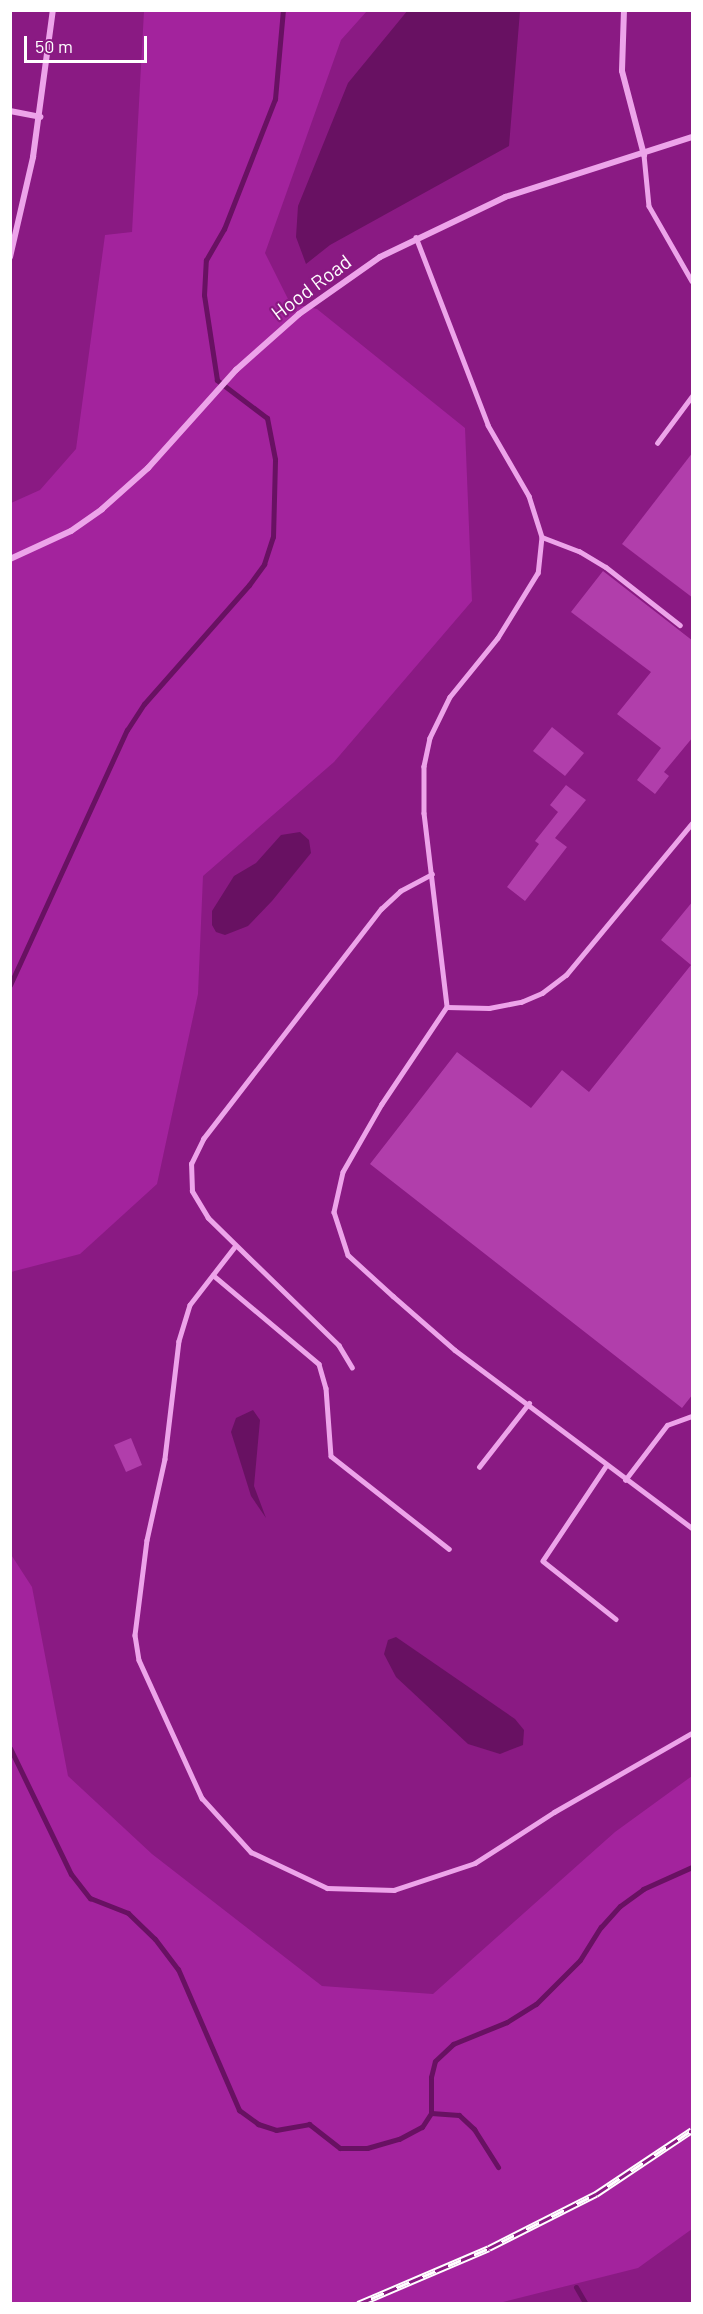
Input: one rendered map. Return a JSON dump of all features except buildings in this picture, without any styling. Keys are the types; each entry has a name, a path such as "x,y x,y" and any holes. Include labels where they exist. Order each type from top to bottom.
{"street":[{"path":"10,256 40,117 53,10"},
{"path":"624,10 622,71 644,155"},
{"path":"10,111 40,117"},
{"name":"Hood Road","path":"10,559 70,531 102,509 148,468 236,370 336,285 416,237 505,197 644,155 693,137"}],"lane":[{"path":"644,155 649,206 693,281"},
{"path":"416,237 488,425 529,496 542,537 538,573 498,638 450,697 430,738 424,766 424,813 447,1007 382,1104 343,1172 334,1212 348,1255 455,1350 529,1403 625,1480 693,1528"},
{"path":"657,443 693,396"},
{"path":"542,537 579,551 606,567 680,625"},
{"path":"447,1007 489,1008 521,1002 542,993 566,975 693,823"},
{"path":"352,1368 339,1346 234,1247 208,1218 192,1191 190,1164 203,1139 381,909 400,891 432,874"},
{"path":"234,1247 190,1305 180,1341 165,1459 147,1540 135,1635 139,1660 202,1798 251,1852 327,1888 394,1890 475,1863 554,1812 693,1733"},
{"path":"213,1275 319,1364 326,1388 331,1456 449,1549"},
{"path":"479,1467 529,1403"},
{"path":"625,1480 667,1425 693,1416"},
{"path":"607,1465 543,1561 616,1618"}],"shaded area":[{"path":"408,10 520,11 509,146 330,245 306,264 296,237 298,206 348,83"},
{"path":"144,11 367,11 341,40 265,253 290,303 317,309 465,428 472,601 334,762 203,876 198,994 157,1184 80,1254 11,1272 11,503 40,490 76,449 105,235 132,232"},
{"path":"300,832 309,840 311,853 272,901 248,926 225,935 216,932 212,925 212,911 234,876 256,863 281,835"},
{"path":"253,1410 260,1420 254,1486 266,1518 251,1496 231,1432 236,1418"},
{"path":"10,1553 32,1587 68,1776 152,1854 322,1986 433,1994 615,1832 692,1776 692,2229 638,2268 499,2303 11,2303"},
{"path":"396,1637 515,1719 524,1730 523,1745 500,1754 468,1744 396,1677 384,1654 388,1640"}],"waterway":[{"path":"10,985 127,730 144,704 249,585 264,564 273,537 275,459 267,418 217,380 204,295 206,260 224,229 275,99 283,10"},
{"path":"10,1748 71,1874 90,1898 128,1913 155,1939 178,1969 239,2110 258,2124 276,2130 309,2124 340,2148 367,2148 399,2139 422,2127 431,2113 431,2077 435,2061 453,2044 507,2022 536,2004 580,1960 601,1927 620,1906 643,1889 692,1867"},
{"path":"431,2113 459,2115 474,2129 498,2167"},
{"path":"576,2287 586,2304"}],"railway":[{"path":"358,2304 489,2248 596,2194 692,2130"}]}
